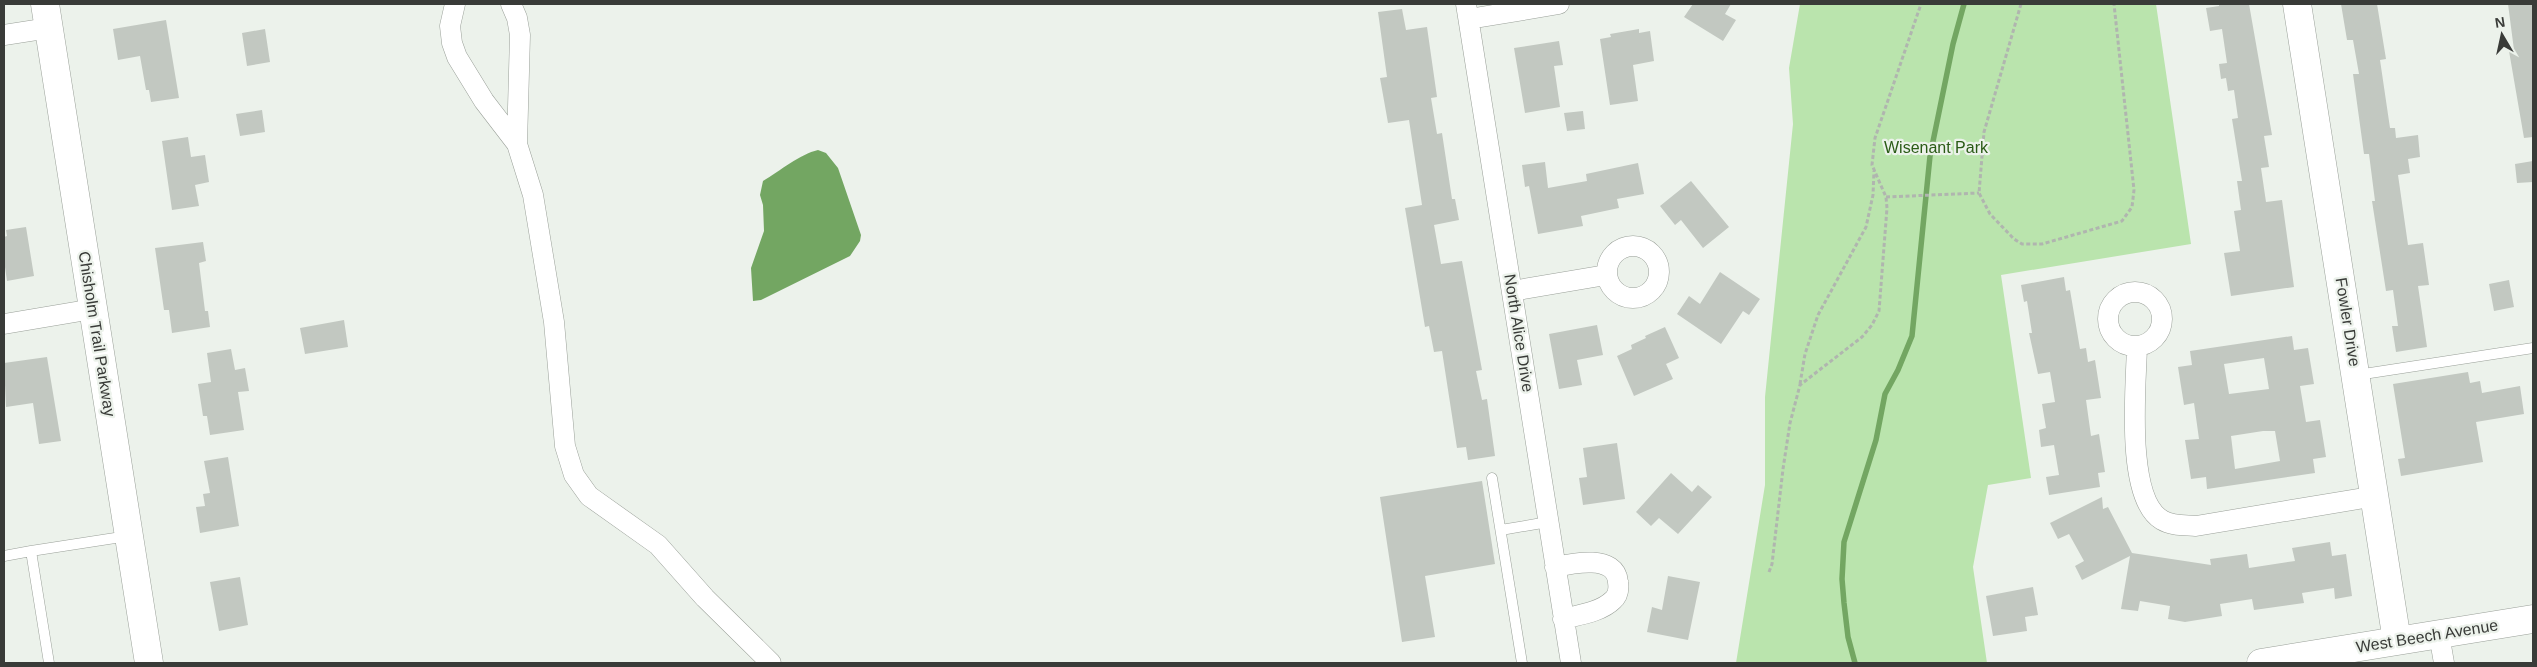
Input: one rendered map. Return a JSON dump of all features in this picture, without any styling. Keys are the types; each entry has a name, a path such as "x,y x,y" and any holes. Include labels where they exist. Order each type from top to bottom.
{"main road":[{"name":"Fowler Drive","path":"2297,4 2376,496 2397,641"},
{"name":"Chisholm Trail Parkway","path":"47,16 149,663"},
{"name":"West Beech Avenue","path":"2261,663 2533,619"}],"street":[{"path":"455,4 450,26 452,42 457,57 484,101 517,144"},
{"path":"511,4 517,18 520,35 517,144 533,195 545,260 554,322 565,446 574,475 589,496 658,546 705,598 771,663"},
{"path":"1467,11 1559,4"},
{"name":"North Alice Drive","path":"1467,11 1570,663"},
{"path":"4,34 47,16"},
{"path":"1512,291 1606,275"},
{"path":"4,324 93,309"},
{"path":"2137,347 2135,434 2139,478 2151,510 2161,520 2177,525 2196,526 2376,496"},
{"path":"1555,567 1576,563 1605,565 1614,570 1618,580 1618,592 1615,599 1608,604 1602,608 1563,619"},
{"path":"2439,634 2444,663"}],"lane":[{"path":"2356,375 2533,348"},
{"path":"1492,478 1522,663"},
{"path":"1501,530 1548,522"},
{"path":"4,556 129,536"},
{"path":"31,552 49,663"}],"path":[{"path":"1769,572 1772,564 1790,423 1800,385 1805,354 1818,315 1866,227 1873,195 1874,169 1872,154 1875,138 1921,4"},
{"path":"2021,4 1988,112 1982,147 1979,193 1990,214 2001,227 2014,239 2031,245 2057,241 2122,221 2132,207 2134,190 2114,4"},
{"path":"1800,385 1862,338 1872,325 1880,303 1886,198 1874,169"},
{"path":"1886,198 1979,193"}],"green space":[{"name":"Wisenant Park","path":"1800,4 2156,4 2191,244 2001,275 2031,478 1988,485 1973,567 1987,663 1736,663 1765,485 1765,397 1793,124 1789,68"}],"shaded area":[{"path":"818,150 826,153 838,168 861,235 860,241 850,256 761,300 753,301 751,268 764,231 763,205 760,195 763,181 797,159"}],"building":[{"path":"1693,4 1731,4 1725,14 1736,20 1723,41 1684,17"},
{"path":"2219,4 2249,4 2272,135 2264,136 2269,167 2261,168 2266,202 2282,200 2294,287 2231,296 2224,253 2240,251 2234,211 2241,210 2237,181 2242,181 2232,119 2238,118 2234,90 2228,91 2226,78 2221,79 2219,64 2227,63 2222,29 2210,31 2206,8 2219,6"},
{"path":"2341,4 2377,4 2386,59 2380,60 2390,128 2395,128 2396,138 2418,135 2420,157 2408,159 2410,173 2398,175 2408,245 2423,243 2429,285 2418,286 2427,347 2396,352 2392,326 2398,326 2393,290 2386,291 2372,201 2375,201 2369,154 2364,154 2353,74 2359,74 2353,40 2347,40"},
{"path":"2508,4 2533,4 2533,137 2524,138 2509,51 2514,50"},
{"path":"1402,9 1406,30 1427,27 1437,97 1431,98 1437,134 1442,133 1452,199 1455,199 1459,220 1434,225 1441,264 1462,261 1482,370 1476,371 1482,400 1487,399 1495,456 1468,460 1466,447 1457,448 1442,351 1434,352 1429,326 1425,327 1405,208 1422,205 1409,120 1388,123 1380,78 1387,77 1378,12"},
{"path":"166,20 179,98 151,102 149,90 146,90 140,56 118,60 113,29"},
{"path":"265,29 270,62 247,66 242,33"},
{"path":"1639,29 1639,33 1650,31 1654,61 1633,65 1638,101 1610,105 1600,39 1611,37 1610,34"},
{"path":"1559,41 1563,65 1554,66 1560,107 1525,113 1514,48"},
{"path":"262,110 265,132 240,136 236,114"},
{"path":"1583,111 1585,129 1567,131 1564,113"},
{"path":"188,137 191,157 205,155 209,182 195,185 199,206 172,210 162,141"},
{"path":"2533,161 2533,182 2517,183 2515,164"},
{"path":"1545,162 1548,188 1587,181 1586,174 1638,163 1644,194 1617,199 1619,208 1581,216 1583,226 1538,234 1529,186 1525,187 1522,165"},
{"path":"1691,181 1729,227 1703,248 1681,220 1675,225 1660,206"},
{"path":"26,227 34,276 7,281 4,260 4,237 7,236 6,230"},
{"path":"203,242 206,261 199,263 205,311 208,311 210,327 172,333 169,310 164,310 155,248"},
{"path":"1720,272 1760,299 1749,315 1743,311 1721,344 1677,314 1689,296 1700,304"},
{"path":"2064,277 2066,291 2070,290 2080,349 2086,348 2088,362 2095,360 2101,398 2086,400 2091,436 2099,434 2105,472 2098,473 2100,487 2049,495 2046,477 2059,475 2054,445 2041,447 2039,430 2046,428 2042,404 2055,402 2050,372 2038,374 2029,333 2032,333 2027,301 2024,302 2021,285"},
{"path":"2509,280 2514,307 2494,311 2489,284"},
{"path":"344,320 348,347 305,354 300,328"},
{"path":"1597,325 1603,355 1577,360 1582,385 1559,389 1549,334"},
{"path":"1665,327 1679,358 1666,364 1673,379 1634,396 1617,356 1632,349 1631,345 1646,338 1645,336"},
{"path":"2292,336 2294,350 2308,348 2314,384 2300,386 2306,422 2320,420 2326,457 2313,459 2315,473 2207,489 2206,477 2191,479 2185,440 2199,439 2194,403 2184,405 2178,367 2192,365 2190,351","holes":["2264,358 2269,389 2229,394 2224,364","2275,431 2280,461 2235,469 2231,436"]},
{"path":"231,349 235,370 245,368 249,391 238,392 244,430 210,435 207,416 203,416 198,384 211,382 207,353"},
{"path":"47,357 61,441 39,444 33,403 6,407 4,363"},
{"path":"2468,372 2470,383 2480,381 2482,393 2520,386 2524,414 2476,422 2483,462 2401,476 2398,459 2405,458 2393,384"},
{"path":"1617,443 1625,499 1583,505 1579,478 1587,477 1583,448"},
{"path":"228,457 239,526 200,533 196,507 205,506 203,494 210,493 204,461"},
{"path":"1671,473 1692,492 1698,485 1712,497 1678,534 1659,518 1651,526 1636,512"},
{"path":"1482,481 1495,564 1425,576 1435,637 1402,642 1380,497"},
{"path":"2102,497 2103,509 2108,507 2132,553 2211,565 2210,559 2247,554 2249,568 2295,561 2292,548 2330,542 2332,556 2346,554 2352,596 2335,599 2334,588 2302,593 2304,603 2254,610 2252,599 2220,604 2222,616 2185,622 2168,619 2170,606 2140,601 2138,611 2121,609 2130,556 2082,580 2075,566 2084,561 2069,534 2058,539 2050,523"},
{"path":"1668,576 1700,582 1688,640 1647,632 1652,607 1662,610"},
{"path":"240,577 248,625 219,631 210,582"},
{"path":"2033,587 2038,615 2025,617 2027,631 1993,636 1986,596"}],"waterway":[{"path":"1855,663 1848,637 1844,603 1842,579 1844,542 1876,440 1885,394 1898,370 1912,336 1930,156 1953,44 1964,4"}]}
